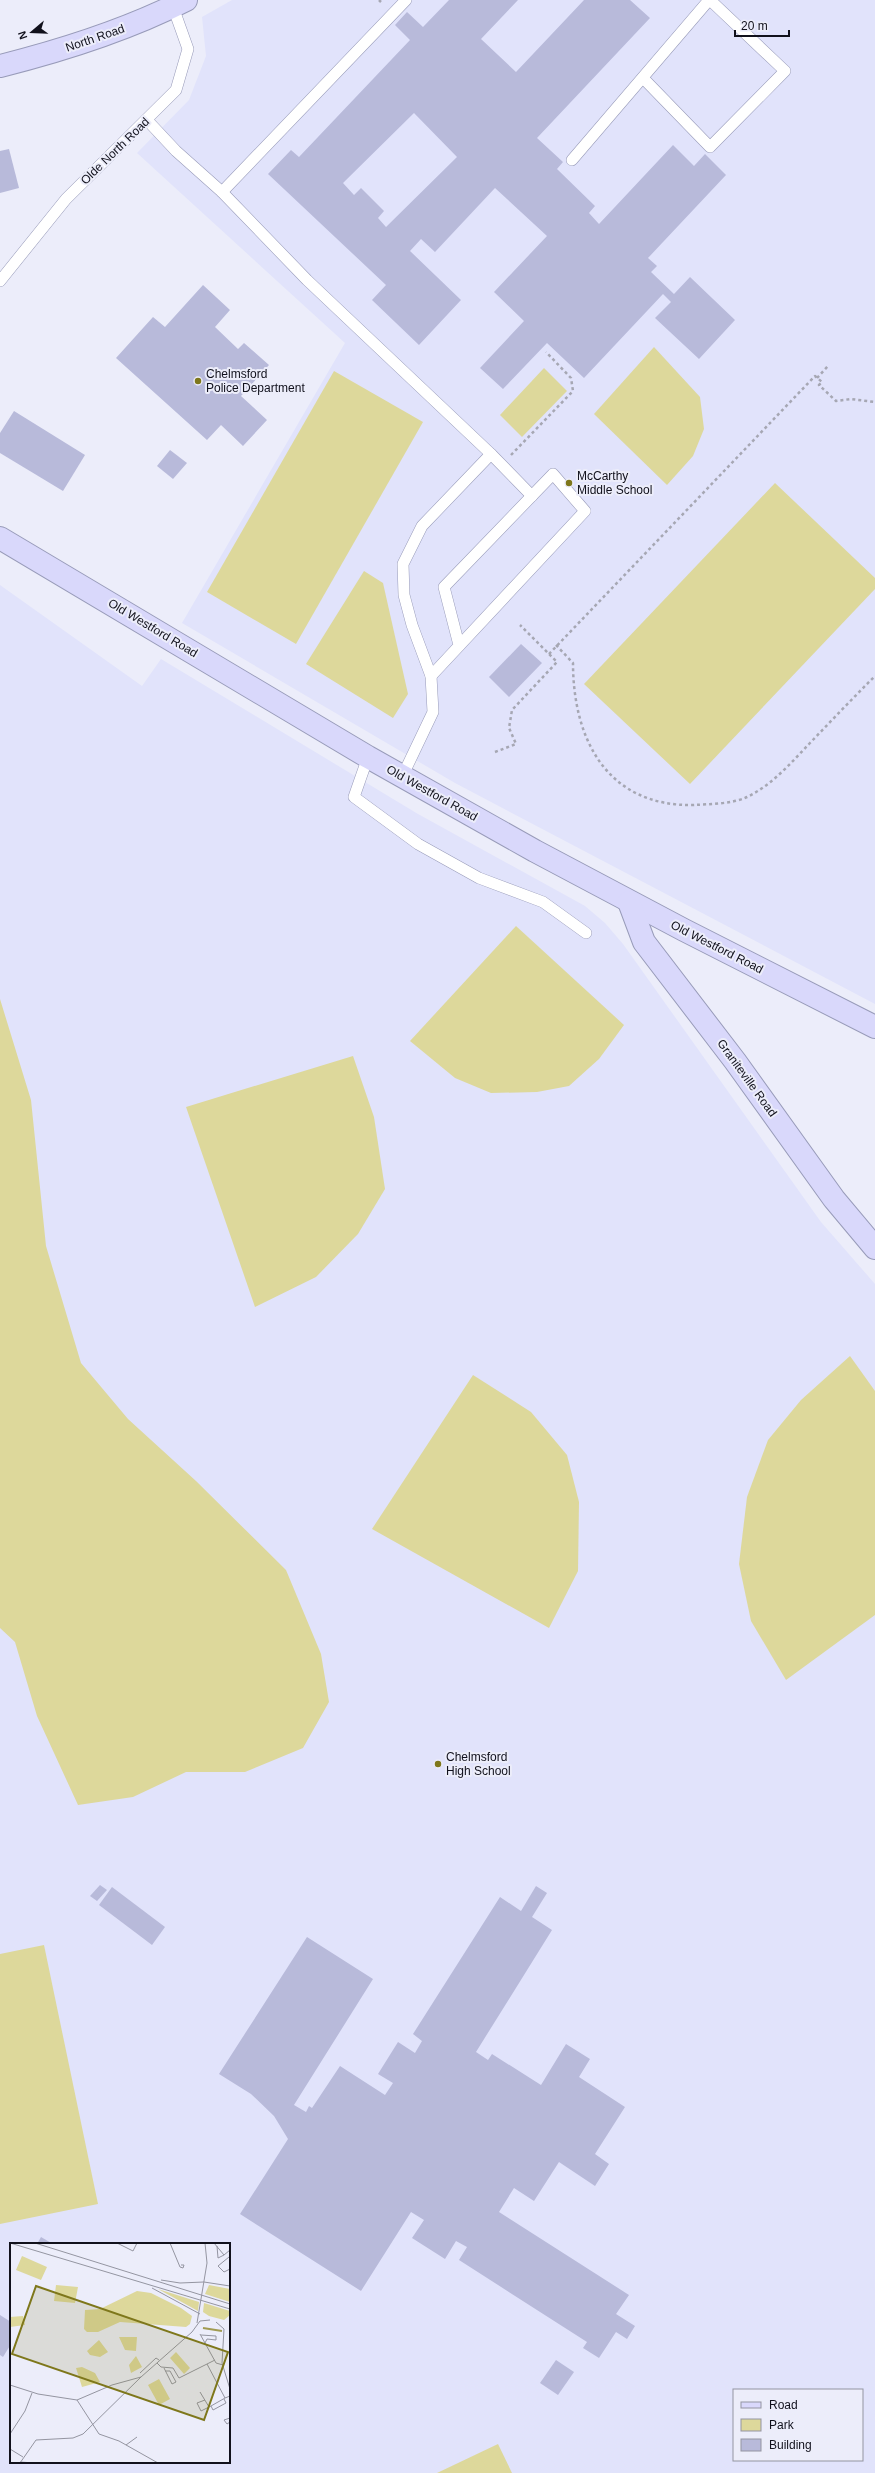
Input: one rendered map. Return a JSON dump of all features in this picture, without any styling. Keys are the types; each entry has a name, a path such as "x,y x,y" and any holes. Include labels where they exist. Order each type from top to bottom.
{"main road":[{"name":"North Road","path":"0,66 48,54 144,21 179,3"},
{"name":"Old Westford Road","path":"0,538 402,777 629,902 875,1027"},
{"name":"Graniteville Road","path":"629,902 644,942 735,1061 834,1199 875,1248"}],"lane":[{"path":"222,192 406,0"},
{"path":"572,160 709,0 785,71 710,147 643,78"},
{"name":"Olde North Road","path":"0,281 66,199 176,90 188,49 179,3"},
{"path":"147,120 176,151 222,192 307,280 491,454 532,496"},
{"path":"402,777 433,712 431,676 404,595 403,564 422,526 491,454"},
{"path":"431,676 585,511 554,474 444,587 459,645"},
{"path":"368,757 354,796 418,844 479,878 543,902 586,933"}],"path":[{"path":"509,457 573,391 571,378 546,352"},
{"path":"817,378 828,366"},
{"path":"549,654 815,376 822,382 819,385 836,401 851,399 875,402"},
{"path":"495,752 516,744 509,728 512,710 557,662 520,625"},
{"path":"556,645 574,663 573,692 579,719 592,752 618,782 649,800 681,805 712,804 747,797 777,777 875,676"}],"shaded area":[{"name":"McCarthy Middle School","path":"232,0 875,0 875,1004 455,783 182,623 345,343 137,153 189,100 206,56 202,17"},
{"name":"Chelmsford High School","path":"0,585 142,686 161,659 418,814 585,906 605,923 623,944 821,1222 875,1284 875,2473 0,2473"}],"green space":[{"path":"654,347 700,397 704,429 693,456 667,485 594,414"},
{"path":"544,368 567,391 522,437 500,415"},
{"path":"334,371 423,422 296,644 207,592"},
{"path":"775,483 875,578 875,589 690,784 584,684"},
{"path":"364,571 383,583 408,694 393,718 306,664"},
{"path":"516,926 624,1025 599,1059 569,1086 537,1092 491,1093 455,1078 410,1041"},
{"path":"0,999 31,1100 46,1246 81,1363 128,1419 196,1481 286,1570 321,1654 329,1702 303,1748 245,1772 186,1772 133,1797 78,1805 37,1716 15,1642 0,1628"},
{"path":"353,1056 374,1117 385,1189 358,1234 316,1277 255,1307 186,1107"},
{"path":"850,1356 875,1391 875,1615 786,1680 751,1621 739,1564 747,1497 768,1440 801,1400"},
{"path":"473,1375 531,1412 567,1455 579,1502 578,1571 549,1628 372,1529"},
{"path":"44,1945 98,2204 0,2224 0,1954"},
{"path":"498,2444 512,2473 437,2473"}],"building":[{"path":"449,0 518,0 481,39 516,72 584,0 630,0 650,18 537,138 563,162 557,169 595,206 589,213 599,224 673,145 694,166 705,154 726,175 648,258 657,266 651,272 674,294 690,277 735,320 699,359 655,318 671,302 663,294 584,378 547,343 503,389 480,368 524,321 494,292 547,236 495,188 435,252 421,239 410,251 461,300 419,345 372,300 386,285 268,174 291,150 299,157 410,40 395,25 407,12 423,27","holes":["414,113 457,157 386,227 378,218 384,211 361,188 354,195 343,183"]},
{"path":"9,149 19,188 0,193 0,151"},
{"name":"Chelmsford Police Department","path":"203,285 230,310 215,327 238,349 244,343 269,365 241,396 267,420 243,446 221,425 207,440 116,358 153,317 165,327"},
{"path":"14,411 85,455 63,491 0,453 0,433"},
{"path":"170,450 187,463 173,479 157,466"},
{"path":"521,644 542,663 509,697 489,677"},
{"path":"100,1885 107,1890 97,1901 90,1896"},
{"path":"536,1886 547,1893 532,1917 552,1930 476,2052 488,2060 492,2054 541,2085 566,2044 590,2059 579,2077 625,2107 595,2154 609,2164 595,2186 559,2162 534,2201 514,2188 499,2212 629,2295 616,2314 635,2326 627,2339 616,2332 599,2358 583,2348 587,2342 459,2260 467,2247 456,2241 445,2259 412,2238 424,2220 411,2212 361,2291 240,2214 288,2139 274,2116 251,2094 219,2074 307,1937 373,1979 294,2105 306,2112 309,2106 312,2108 340,2066 385,2095 393,2083 378,2074 398,2042 415,2053 422,2041 413,2034 500,1897 521,1911"},
{"path":"112,1887 165,1927 152,1945 99,1905"},
{"path":"41,2237 51,2243 38,2243"},
{"path":"0,2315 10,2321 10,2346 3,2357 0,2355"},
{"path":"556,2360 574,2372 558,2395 540,2383"}],"place":[{"name":"Chelmsford Police Department","path":"198,381"},
{"name":"McCarthy Middle School","path":"569,483"},
{"name":"Chelmsford High School","path":"438,1764"}]}
